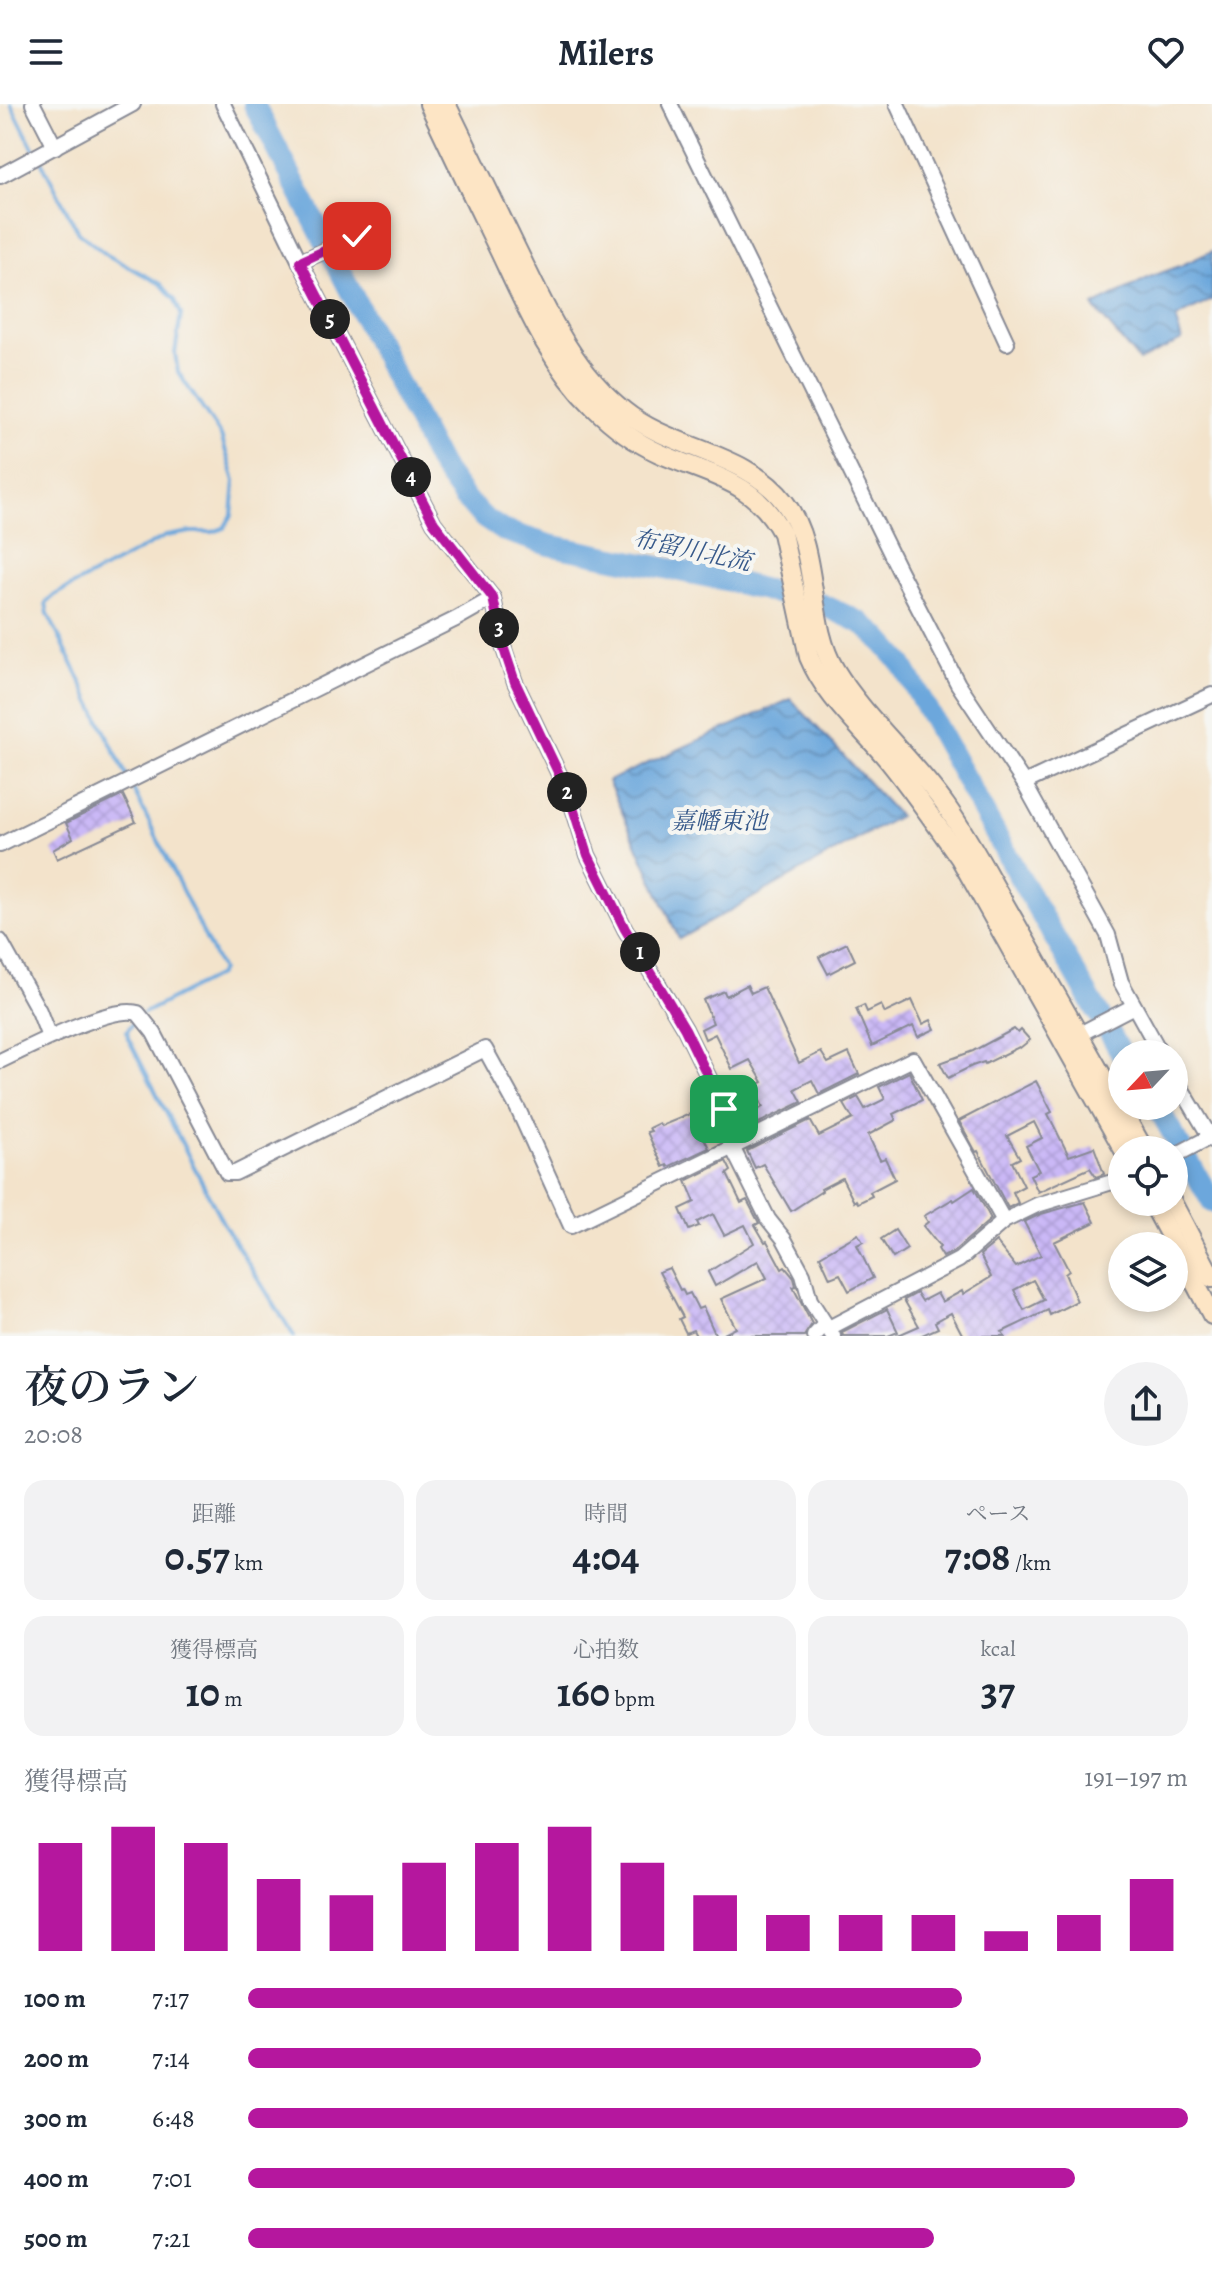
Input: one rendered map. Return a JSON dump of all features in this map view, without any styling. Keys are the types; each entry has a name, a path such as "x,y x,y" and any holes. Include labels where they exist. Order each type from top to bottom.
{"street":[{"path":"33,104 55,147"},
{"path":"0,176 133,104"},
{"path":"223,104 305,260 434,523 493,598 503,646 515,682 569,795 588,855 625,929 685,1029 724,1109 732,1147 768,1219 784,1239 803,1274 810,1300 829,1329"},
{"path":"429,104 539,332 576,389 632,438 657,452 741,486 762,503 782,533 809,657 816,674 897,772 960,858 1077,1035 1118,1136"},
{"path":"446,104 548,316 572,357 610,399 648,428 738,466 761,479 786,504 798,526 820,626 833,667 853,696 905,753 947,807 1136,1136"},
{"path":"670,104 899,570 958,684 1024,783 1108,935 1131,1008 1152,1040"},
{"path":"897,104 1007,343"},
{"path":"305,260 357,236"},
{"path":"0,845 178,759 493,598"},
{"path":"1024,783 1212,695"},
{"path":"0,941 39,1011 49,1037"},
{"path":"1077,1035 1131,1008"},
{"path":"0,1061 49,1037 123,1011 138,1013 154,1033 227,1173 235,1173 485,1049 518,1109 571,1226 913,1059 1004,1221"},
{"path":"1188,1100 1210,1138 1188,1149"},
{"path":"814,1336 959,1260 1004,1221 1037,1205 1108,1183"},
{"path":"1159,1216 1212,1315"},
{"path":"1179,1216 1212,1278"}],"water":[{"path":"1212,251 1212,300 1178,317 1176,321 1182,340 1139,361 1093,306 1152,276"},
{"name":"嘉幡東池","path":"791,699 899,816 679,939 608,781"}],"building":[{"path":"123,795 136,822 57,859 53,850 73,838 66,823"},
{"path":"847,943 855,960 828,974 819,957"},
{"path":"747,985 751,993 764,987 799,1063 821,1052 828,1063 849,1053 859,1074 819,1094 812,1080 795,1089 802,1102 742,1131 749,1126 745,1118 763,1107 753,1087 763,1082 750,1060 732,1069 715,1034 705,1039 701,1029 713,1023 703,1000 724,991 726,996"},
{"path":"912,1000 923,1024 931,1020 935,1029 918,1037 913,1026 872,1046 856,1009 864,1005 867,1012 881,1005 885,1013"},
{"path":"1014,1029 1018,1033 1021,1030 1030,1040 1020,1048 948,1078 940,1063 973,1051"},
{"path":"909,1072 922,1100 893,1114 896,1120 868,1135 880,1160 885,1158 895,1179 870,1192 872,1196 858,1203 856,1200 854,1202 842,1178 791,1211 763,1164 755,1168 747,1151 810,1120 819,1136 853,1119 844,1104 858,1097 865,1109 885,1099 879,1087"},
{"path":"1036,1081 1069,1156 1094,1147 1104,1174 1096,1177 1090,1168 1038,1192 1030,1175 1039,1171 1026,1146 1042,1138 1034,1122 1007,1136 1020,1158 1012,1162 1024,1186 1013,1192 1018,1203 1008,1208 959,1121"},
{"path":"702,1109 711,1128 701,1132 709,1148 663,1167 647,1132 651,1131 649,1128"},
{"path":"726,1161 731,1171 727,1174 741,1203 747,1200 759,1223 755,1225 765,1242 782,1269 785,1267 794,1278 796,1286 793,1287 812,1324 804,1336 720,1336 736,1328 721,1299 767,1278 758,1261 715,1286 708,1272 754,1243 745,1225 724,1235 713,1214 689,1230 680,1209 695,1202 686,1181"},
{"path":"974,1188 991,1219 943,1257 938,1249 940,1247 923,1226 928,1222 924,1216"},
{"path":"1085,1202 1095,1222 1054,1242 1069,1271 1065,1274 1077,1301 1050,1315 1048,1310 1002,1332 1005,1336 963,1336 951,1313 935,1322 938,1328 920,1336 896,1336 919,1326 904,1300 917,1293 922,1301 937,1293 942,1302 962,1291 963,1294 991,1277 980,1255 996,1242 1016,1267 1041,1255 1024,1222","holes":["1033,1280 1044,1300 1024,1310 1014,1290"]},
{"path":"895,1230 907,1249 893,1258 881,1239"},
{"path":"858,1234 863,1242 857,1245 873,1278 849,1291 840,1274 830,1278 820,1256"},
{"path":"669,1268 680,1290 685,1295 690,1293 698,1309 703,1307 716,1336 696,1336 693,1330 686,1333 679,1319 683,1317 659,1272"},
{"path":"887,1309 898,1332 888,1336 843,1336 842,1332"}],"waterway":[{"path":"11,104 35,152"},
{"name":"布留川北流","path":"254,104 440,465 464,498 484,518 502,530 549,545 730,581 823,605 860,622 877,636 902,664 1017,873 1114,1040"},
{"path":"40,159 78,232 107,255 161,284 175,300 181,314 175,353 178,372 221,436 235,481 232,515 224,528 213,532 166,536 55,595 46,603 48,614 221,970 218,975 144,1013"},
{"path":"137,1017 127,1031 128,1038 223,1223 294,1336"},
{"name":"布留川北流","path":"1165,1120 1212,1202"}],"route":[{"path":"357,236 300,262 434,523 493,598 503,646 515,682 569,795 588,855 625,929 685,1029 724,1109"}]}
